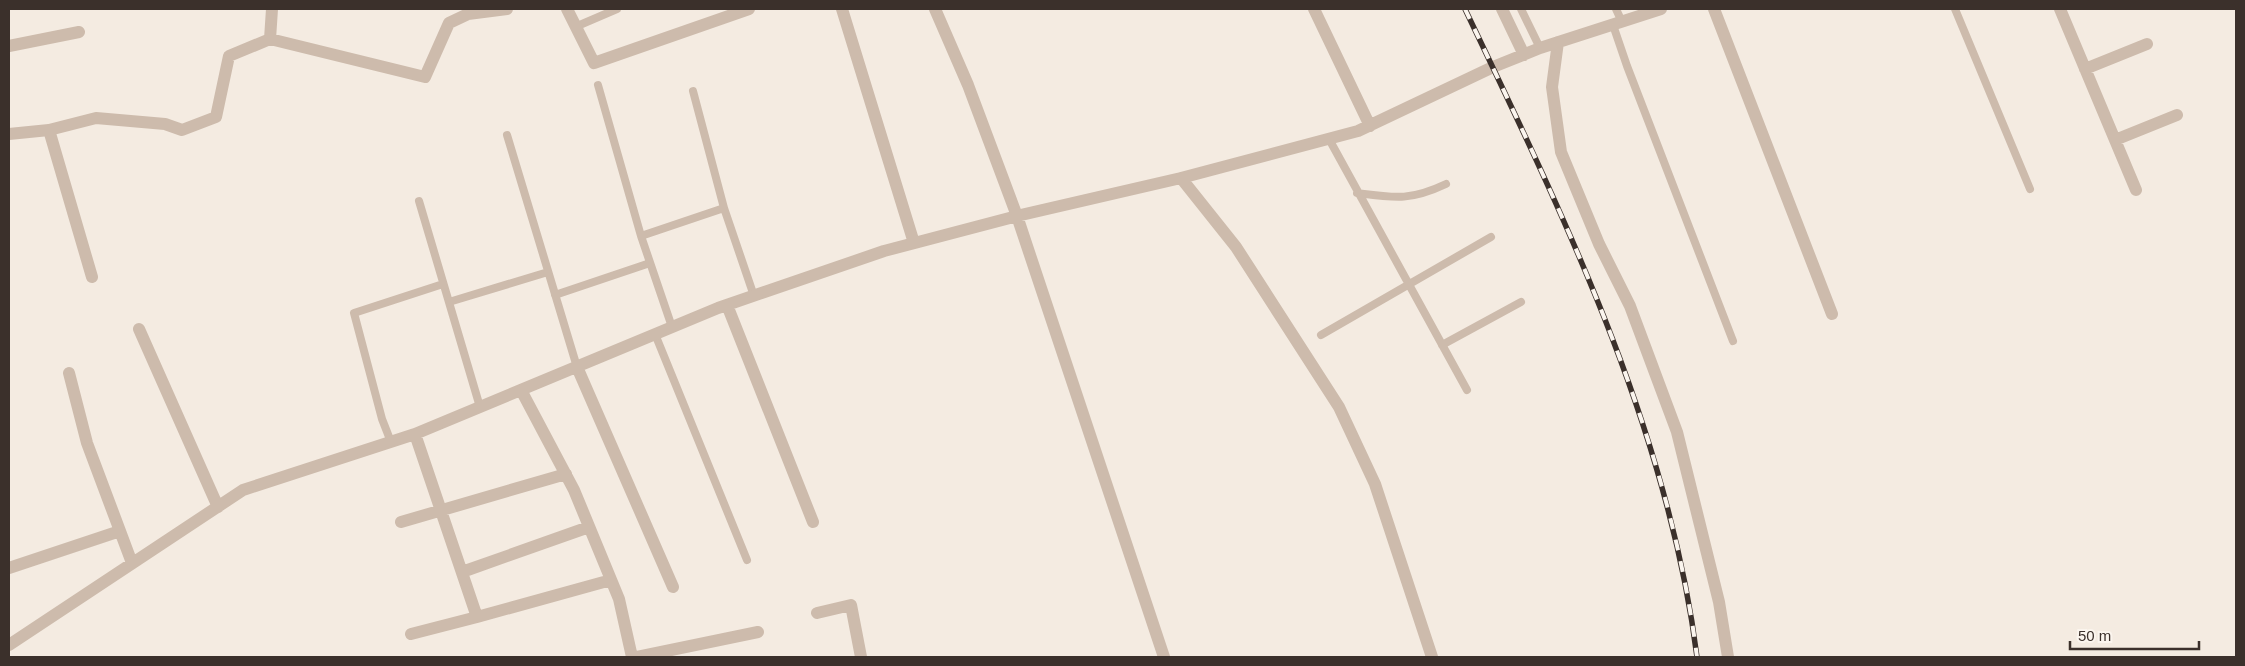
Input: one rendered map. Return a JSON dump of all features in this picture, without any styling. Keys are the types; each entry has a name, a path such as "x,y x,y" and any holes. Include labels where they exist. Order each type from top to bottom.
{"street":[{"path":"270,39 272,9"},
{"path":"9,134 49,130 96,118 165,124 182,130 216,117 229,56 270,39 425,77 449,23 467,11 507,9"},
{"path":"567,9 594,63 749,9"},
{"path":"842,9 914,243"},
{"path":"935,9 968,85 1017,216 1164,657"},
{"path":"1314,9 1370,126"},
{"path":"1502,9 1524,55"},
{"path":"9,645 243,490 415,434 728,305 884,251 1017,216 1181,178 1329,139 1370,126 1540,48 1661,9"},
{"path":"1714,9 1832,314"},
{"path":"2060,9 2136,190"},
{"path":"9,46 79,32"},
{"path":"1558,42 1552,87 1561,152 1599,244 1630,306 1677,432 1719,602 1728,657"},
{"path":"2085,69 2147,44"},
{"path":"2116,140 2176,115"},
{"path":"49,130 92,277"},
{"path":"1181,178 1236,246 1343,416 1375,484 1432,657"},
{"path":"728,305 813,522"},
{"path":"139,329 218,506"},
{"path":"577,367 673,587"},
{"path":"69,373 87,442 132,563"},
{"path":"521,390 566,474 590,527 619,599 632,657"},
{"path":"415,434 477,617"},
{"path":"401,522 441,512 566,474"},
{"path":"462,572 590,527"},
{"path":"9,568 120,531"},
{"path":"411,634 612,580"},
{"path":"817,613 850,605 860,657"},
{"path":"637,657 758,632"}],"lane":[{"path":"575,27 617,9"},
{"path":"1522,9 1540,48"},
{"path":"1616,9 1626,66 1733,341"},
{"path":"1955,9 2030,189"},
{"path":"598,86 641,236 672,327"},
{"path":"693,91 724,208 754,296"},
{"path":"507,135 577,367"},
{"path":"1329,139 1467,390"},
{"path":"1357,193 1399,199 1426,193 1446,184"},
{"path":"419,201 480,407"},
{"path":"641,236 724,208"},
{"path":"1321,335 1491,237"},
{"path":"555,295 650,263"},
{"path":"449,302 548,272"},
{"path":"391,442 382,418 354,313 443,284"},
{"path":"1442,344 1521,302"},
{"path":"655,334 747,560"}],"railway":[{"path":"1465,9 1574,244 1607,324 1637,406 1662,488 1683,572 1697,657"}]}
